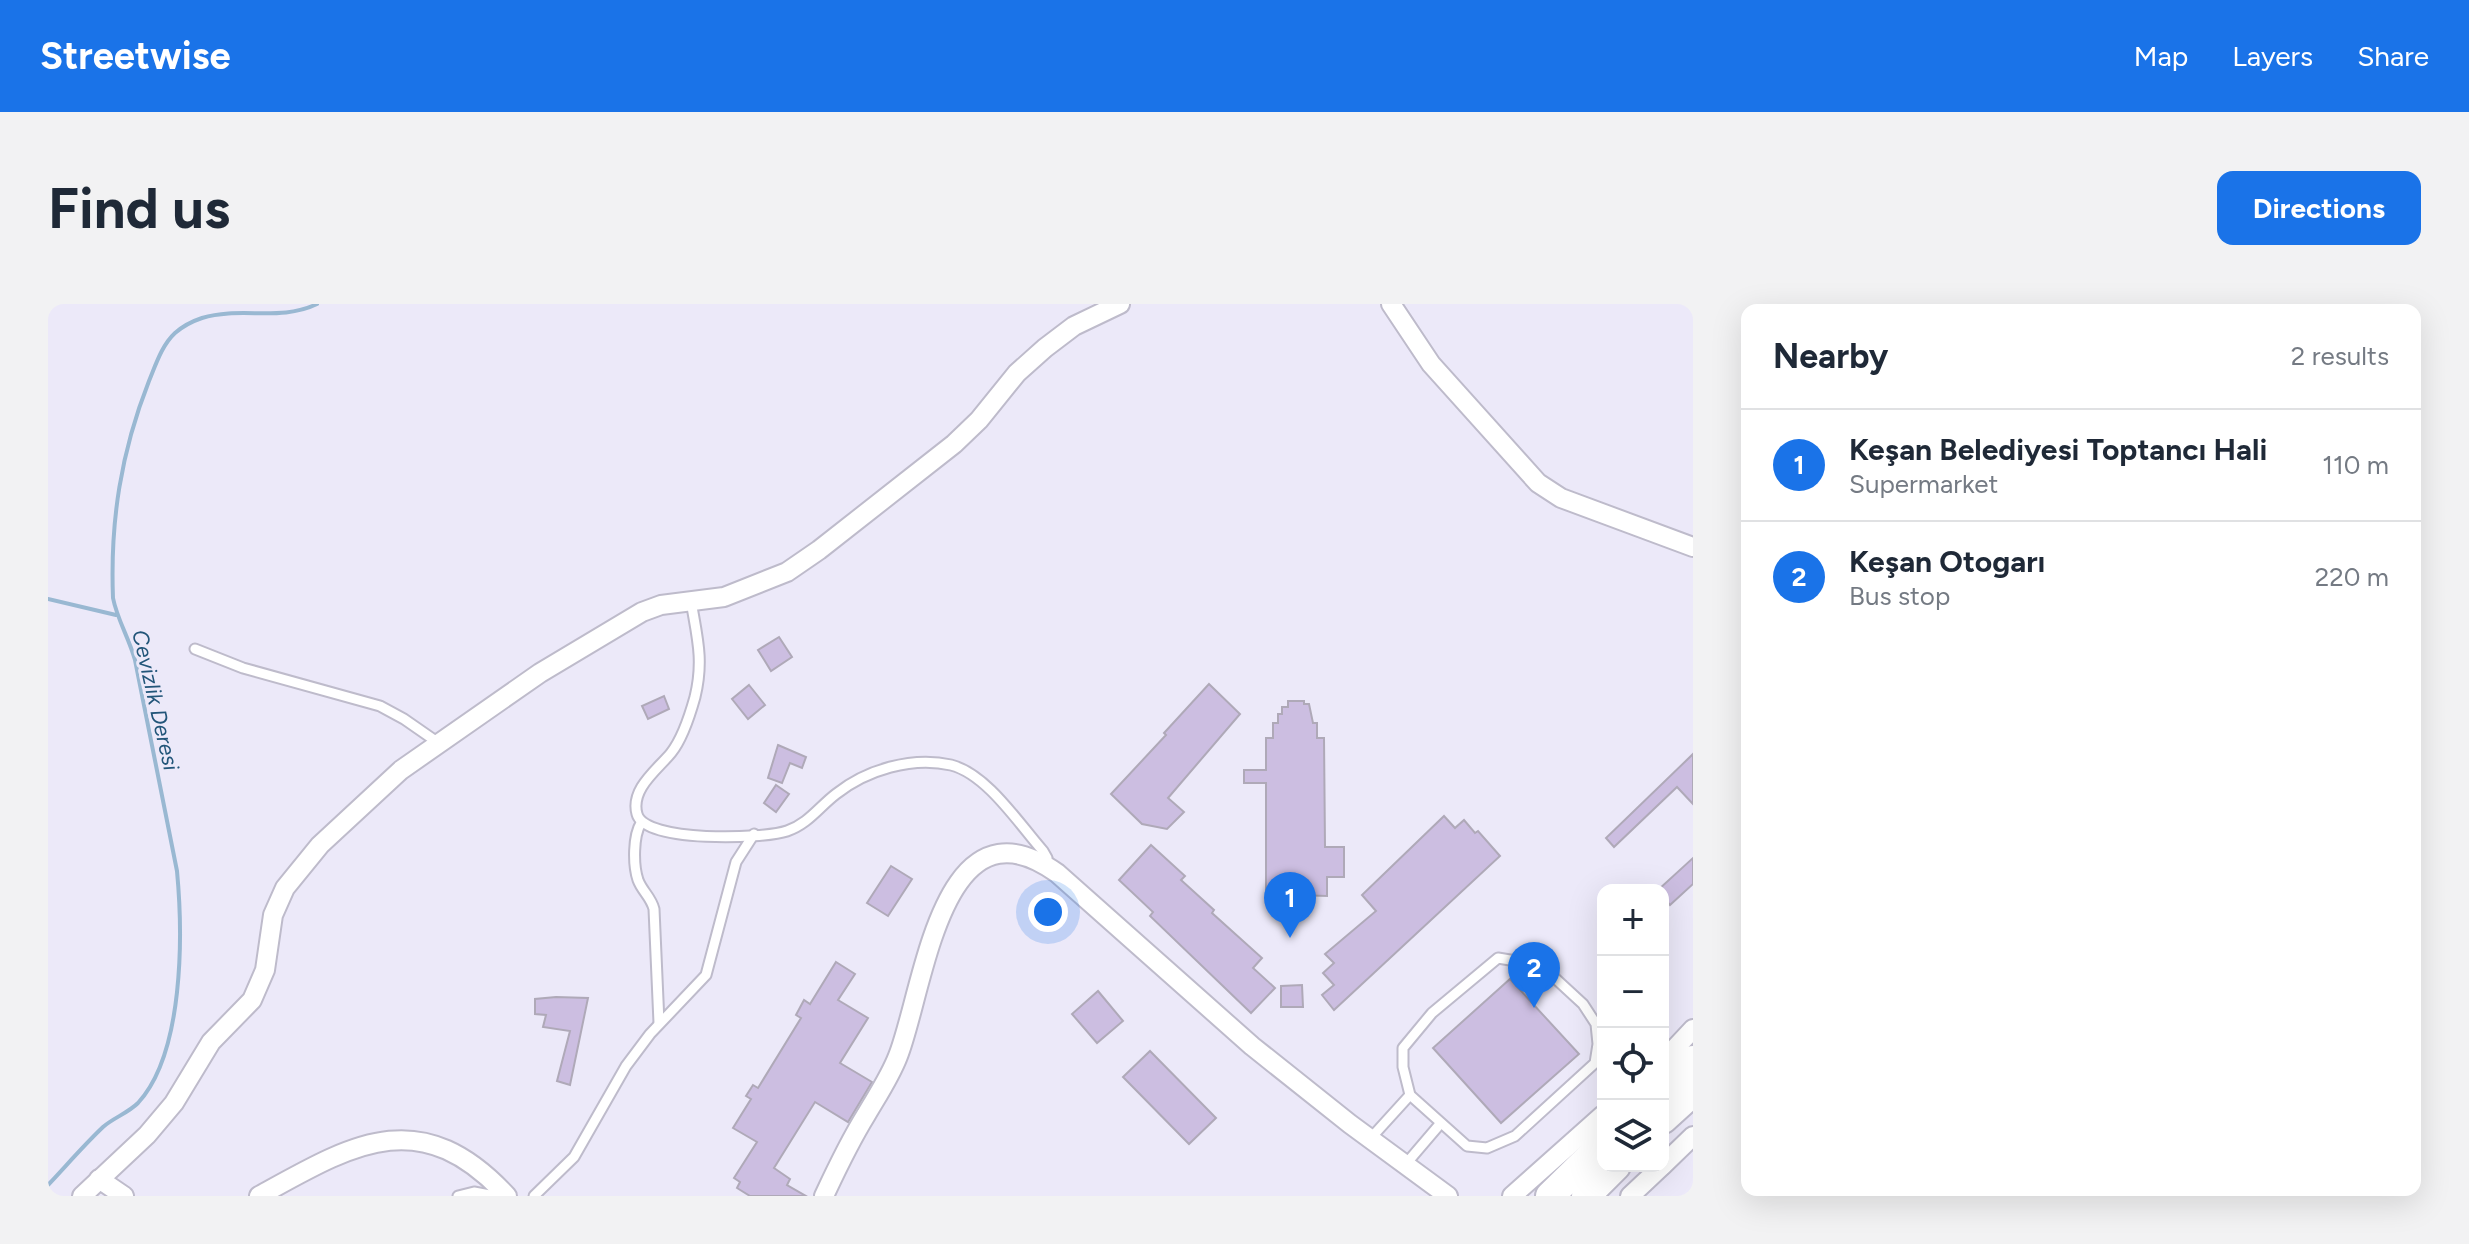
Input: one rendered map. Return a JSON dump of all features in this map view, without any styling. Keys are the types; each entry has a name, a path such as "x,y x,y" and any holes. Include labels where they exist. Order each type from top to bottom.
{"highway":[{"path":"1669,1082 1693,1060"},
{"path":"1669,1114 1693,1092"},
{"path":"1550,1196 1597,1150"},
{"path":"1586,1196 1610,1172"}],"street":[{"path":"82,1196 147,1135 174,1103 211,1042 252,1000 265,970 273,915 291,880 330,834 401,770 540,673 619,625 651,609 724,597 787,572 967,433 1017,373 1045,348 1074,326 1120,304"},
{"path":"1391,304 1431,364 1538,483 1561,498 1693,547"},
{"path":"824,1196 846,1148 897,1060 941,914 960,880 981,861 1000,854 1024,854 1045,865 1252,1046 1448,1196"},
{"path":"1669,1055 1693,1029"},
{"path":"1512,1196 1597,1120"},
{"path":"1669,1158 1693,1136"},
{"path":"259,1196 344,1151 391,1139 413,1140 451,1151 485,1174 507,1196"},
{"path":"1630,1196 1655,1172"},
{"path":"99,1179 124,1196"}],"lane":[{"path":"659,1023 654,909 637,877 636,837 641,823 637,812 638,798 647,779 671,753 695,697 701,654 691,601"},
{"path":"195,649 243,668 380,706 440,744"},
{"path":"641,823 656,830 678,834 776,833 798,826 834,795 874,773 907,764 936,763 960,768 981,781 1043,851 1047,858 1045,865"},
{"path":"534,1196 574,1157 626,1066 659,1023 706,975 736,862 754,834"},
{"path":"1498,958 1545,969 1583,1004 1596,1024 1598,1044 1595,1063 1515,1136 1487,1148 1467,1146 1410,1095 1403,1067 1403,1048 1432,1013 1498,958"},
{"path":"1370,1139 1410,1095"},
{"path":"1405,1165 1440,1124"},
{"path":"458,1196 474,1192 495,1196"}],"building":[{"path":"779,637 792,657 771,671 758,650"},
{"path":"1209,684 1240,714 1168,798 1184,812 1167,829 1142,824 1111,794"},
{"path":"749,685 765,705 748,719 732,699"},
{"path":"664,696 669,709 648,719 642,706"},
{"path":"1288,701 1309,704 1313,723 1317,723 1317,738 1324,738 1325,847 1344,847 1344,877 1327,877 1327,896 1266,894 1266,783 1244,783 1244,770 1266,770 1266,738 1273,738 1273,723 1278,723 1278,714 1282,714 1282,707 1288,707"},
{"path":"778,745 806,757 802,768 790,763 782,783 768,778"},
{"path":"1693,754 1693,804 1677,787 1614,847 1606,838"},
{"path":"776,785 789,794 776,812 764,803"},
{"path":"1444,816 1455,828 1464,820 1500,856 1334,1010 1322,995 1334,985 1323,973 1334,963 1325,954 1376,911 1362,895"},
{"path":"1151,845 1185,876 1181,880 1214,910 1212,913 1262,958 1253,968 1275,988 1251,1013 1150,916 1153,912 1119,880"},
{"path":"1693,858 1693,884 1670,905 1669,884 1665,884"},
{"path":"891,866 912,879 888,916 867,903"},
{"path":"836,962 855,974 838,1000 868,1018 840,1063 872,1082 848,1122 815,1102 774,1168 790,1179 787,1185 806,1196 750,1196 737,1188 740,1182 734,1178 757,1142 733,1128 751,1099 746,1096 753,1085 758,1088 801,1018 796,1015 804,1000 810,1004"},
{"path":"1510,979 1579,1054 1501,1123 1433,1048"},
{"path":"1302,985 1303,1007 1281,1007 1281,986"},
{"path":"1098,991 1123,1021 1097,1043 1072,1014"},
{"path":"588,998 570,1085 557,1081 570,1031 543,1027 546,1015 535,1014 535,999"},
{"path":"1150,1051 1216,1118 1189,1144 1123,1077"}],"waterway":[{"name":"Cevizlik Deresi","path":"48,1185 103,1127 138,1103 153,1081 164,1055 177,992 180,927 177,871 135,660 113,598 116,514 131,434 160,355 170,338 181,328 217,315 289,312 317,304"},
{"path":"48,599 116,615"}],"place":[{"name":"Keşan Belediyesi Toptancı Hali","path":"1290,938"},
{"name":"Keşan Otogarı","path":"1534,1008"}]}
